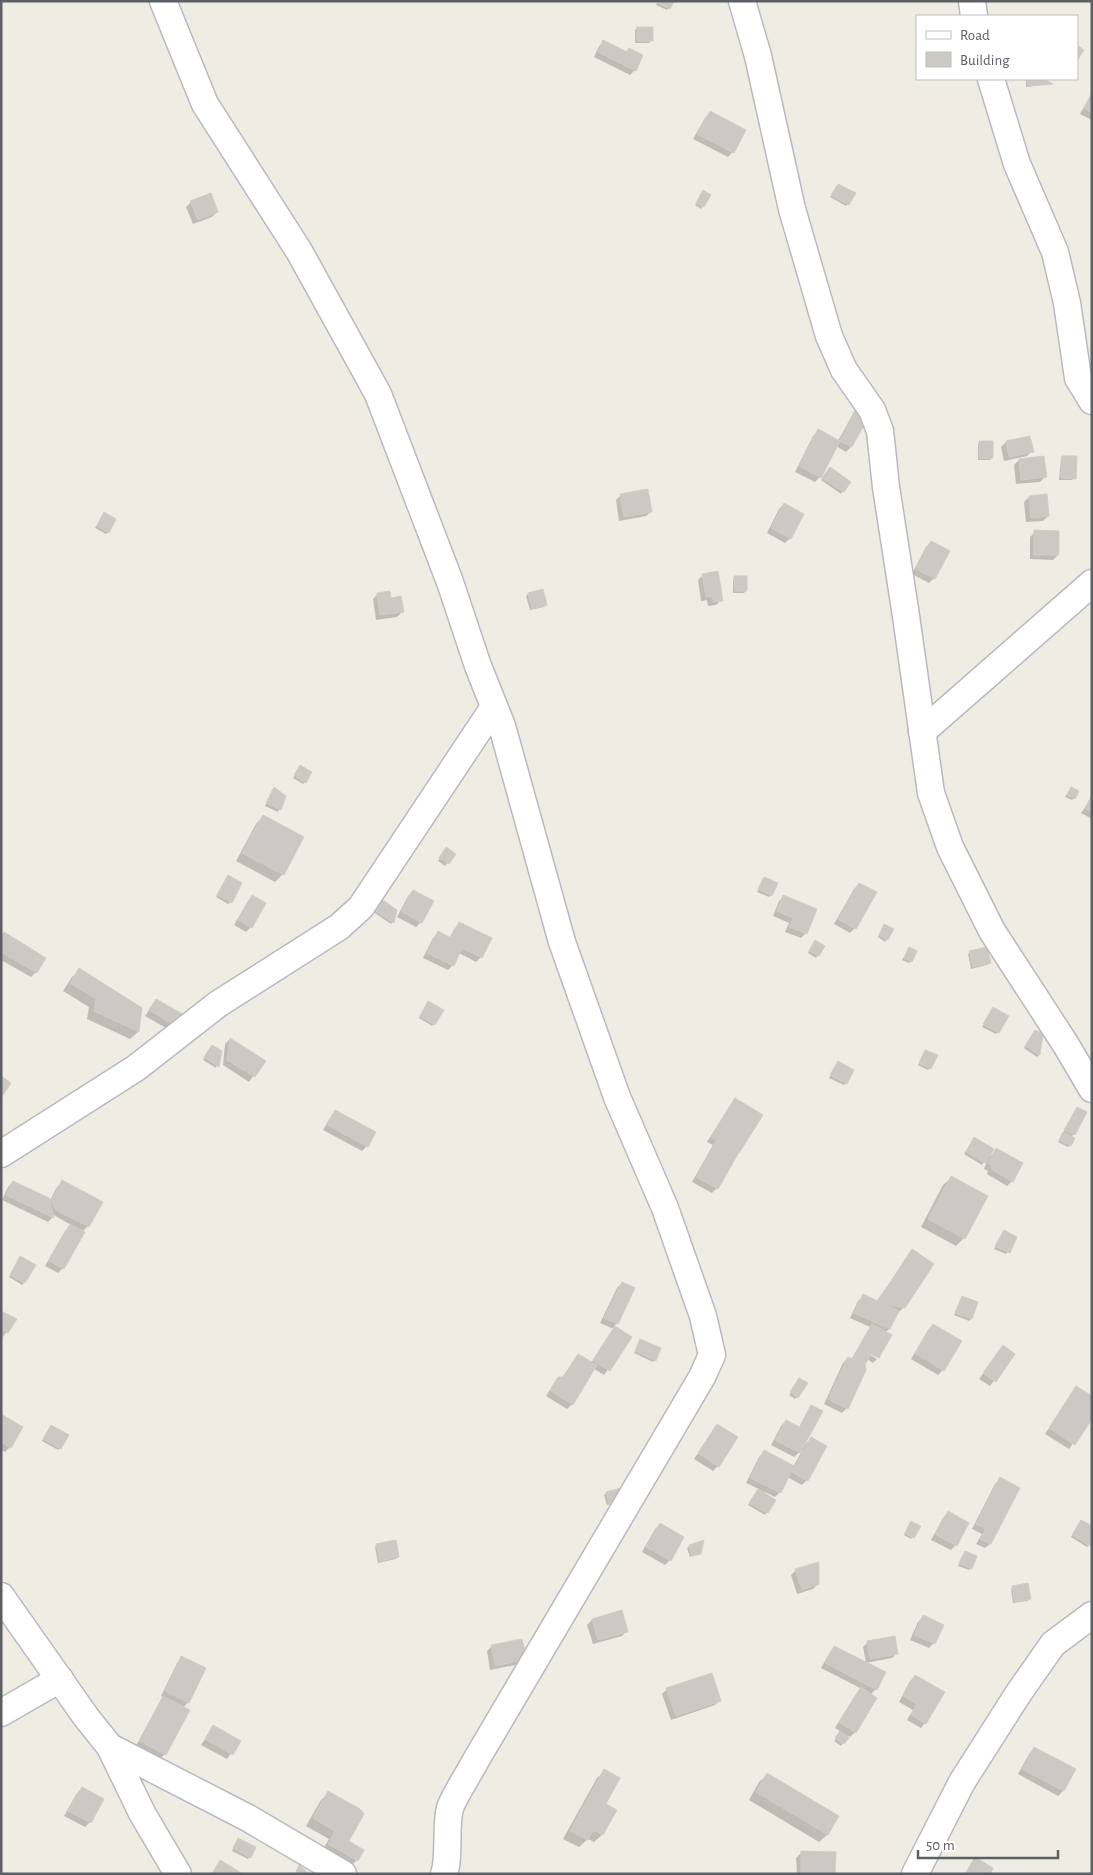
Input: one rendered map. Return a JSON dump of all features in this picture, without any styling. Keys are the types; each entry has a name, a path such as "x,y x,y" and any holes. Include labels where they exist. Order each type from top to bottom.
{"street":[{"path":"163,1 205,104 299,250 378,394 450,582 478,666 502,726 562,942 618,1097 666,1208 703,1316 712,1355 702,1378 476,1760 450,1808 444,1874"},
{"path":"742,1 758,56 792,209 829,336 844,370 872,410 880,431 886,487 931,793 950,847 992,931 1066,1045 1092,1089"},
{"path":"972,1 974,15"},
{"path":"991,80 1017,164 1055,252 1067,303 1078,378 1092,401"},
{"path":"922,732 1092,583"},
{"path":"1,1154 136,1068 218,1004 346,920 361,906 494,707"},
{"path":"1,1596 86,1717 110,1747 142,1813 178,1874"},
{"path":"915,1874 962,1782 1018,1694 1053,1644 1092,1616"},
{"path":"1,1713 60,1679"},
{"path":"110,1747 248,1818 343,1874"}],"building":[{"path":"658,1 674,1 670,9 658,3"},
{"path":"637,27 653,27 653,41 637,41"},
{"path":"603,40 627,52 629,48 643,55 636,71 598,52"},
{"path":"1078,46 1084,50 1078,59"},
{"path":"1027,80 1046,80 1053,84 1028,86"},
{"path":"1092,94 1092,113 1084,108"},
{"path":"710,111 746,130 734,153 697,134"},
{"path":"838,184 856,193 849,205 831,195"},
{"path":"703,190 711,195 704,207 696,203"},
{"path":"211,193 218,212 198,220 190,201"},
{"path":"859,403 872,410 852,447 840,441"},
{"path":"818,429 840,441 821,478 799,466"},
{"path":"1030,436 1034,452 1009,457 1006,441"},
{"path":"979,441 993,441 993,458 980,459"},
{"path":"1044,456 1047,477 1021,480 1019,459"},
{"path":"1062,456 1077,456 1076,479 1061,478"},
{"path":"830,467 851,482 844,492 822,478"},
{"path":"648,489 652,512 624,517 620,494"},
{"path":"1047,494 1049,516 1031,518 1029,496"},
{"path":"784,503 804,514 791,539 771,528"},
{"path":"104,512 116,519 109,533 97,526"},
{"path":"1034,530 1059,531 1059,555 1034,555"},
{"path":"931,541 950,551 935,579 916,569"},
{"path":"718,571 723,601 713,602 712,596 706,597 702,574"},
{"path":"734,576 747,576 747,591 735,591"},
{"path":"543,589 547,605 532,609 528,593"},
{"path":"390,591 391,598 401,596 404,612 380,615 377,593"},
{"path":"300,765 312,772 306,783 294,775"},
{"path":"274,787 286,796 281,810 266,803"},
{"path":"1071,787 1079,791 1075,799 1067,795"},
{"path":"1092,797 1092,812 1085,808"},
{"path":"263,815 304,837 284,875 242,853"},
{"path":"446,847 456,854 449,864 439,858"},
{"path":"228,875 242,883 232,903 217,895"},
{"path":"764,877 778,883 772,896 758,889"},
{"path":"859,883 877,892 856,929 838,919"},
{"path":"413,890 434,901 422,923 401,911"},
{"path":"252,895 266,903 252,928 238,920"},
{"path":"783,895 817,909 807,934 789,927 793,918 777,911"},
{"path":"380,898 397,910 394,923 373,909"},
{"path":"459,922 492,938 482,958 462,948 454,966 427,953 438,931 451,938"},
{"path":"884,924 894,929 888,940 879,935"},
{"path":"4,932 46,958 37,973 1,952 1,937"},
{"path":"815,940 825,946 819,956 809,951"},
{"path":"909,947 917,951 912,962 904,958"},
{"path":"987,947 991,963 973,967 969,951"},
{"path":"79,968 142,1008 139,1032 94,1011 96,999 70,983"},
{"path":"156,999 186,1016 179,1028 149,1010"},
{"path":"428,1001 444,1010 435,1025 420,1016"},
{"path":"993,1007 1009,1016 999,1033 983,1024"},
{"path":"1035,1030 1043,1034 1040,1055 1025,1046"},
{"path":"230,1038 266,1061 255,1077 227,1060"},
{"path":"212,1045 222,1051 219,1067 204,1057"},
{"path":"925,1050 938,1055 931,1069 919,1063"},
{"path":"838,1061 854,1070 847,1084 830,1075"},
{"path":"1,1076 11,1083 1,1098"},
{"path":"735,1098 763,1115 739,1153 711,1137"},
{"path":"1077,1107 1087,1112 1075,1135 1064,1130"},
{"path":"335,1110 376,1132 368,1147 327,1125"},
{"path":"1063,1132 1075,1138 1071,1146 1059,1140"},
{"path":"974,1137 994,1149 985,1163 966,1152"},
{"path":"717,1140 739,1152 718,1189 696,1177"},
{"path":"996,1148 1023,1163 1013,1182 991,1169 992,1166 988,1163"},
{"path":"951,1176 988,1196 965,1239 928,1219"},
{"path":"62,1180 103,1202 89,1227 56,1210 51,1201"},
{"path":"13,1181 49,1198 54,1218 6,1195"},
{"path":"70,1224 85,1232 64,1269 49,1261"},
{"path":"1004,1230 1017,1237 1010,1253 995,1246"},
{"path":"912,1249 934,1264 905,1308 878,1301"},
{"path":"20,1256 36,1265 25,1283 10,1275"},
{"path":"622,1282 635,1288 618,1324 604,1318"},
{"path":"863,1294 899,1311 890,1329 854,1313"},
{"path":"962,1296 978,1302 972,1319 955,1313"},
{"path":"1,1311 17,1319 8,1333 1,1330"},
{"path":"872,1324 892,1335 879,1358 871,1354 865,1365 852,1359"},
{"path":"933,1324 962,1341 944,1371 915,1353"},
{"path":"615,1326 632,1337 610,1371 593,1360"},
{"path":"640,1339 661,1348 656,1361 635,1351"},
{"path":"1003,1345 1015,1354 996,1382 983,1373"},
{"path":"578,1354 597,1365 573,1405 550,1390 558,1377 563,1377"},
{"path":"848,1357 865,1365 866,1370 848,1409 828,1399"},
{"path":"799,1378 808,1383 798,1398 790,1392"},
{"path":"1076,1386 1092,1396 1092,1419 1075,1445 1049,1428"},
{"path":"811,1405 823,1411 811,1433 800,1426"},
{"path":"1,1414 23,1427 11,1448 1,1442"},
{"path":"786,1420 811,1433 800,1453 775,1440"},
{"path":"717,1424 738,1437 719,1467 698,1453"},
{"path":"51,1425 69,1435 61,1449 43,1439"},
{"path":"811,1437 827,1446 808,1481 792,1472"},
{"path":"764,1450 794,1466 781,1493 750,1478"},
{"path":"1000,1477 1020,1488 991,1544 980,1539 986,1529 976,1524"},
{"path":"621,1488 619,1502 609,1504 606,1492"},
{"path":"758,1489 776,1500 768,1513 749,1503"},
{"path":"948,1511 969,1523 957,1546 935,1534"},
{"path":"1081,1520 1092,1526 1092,1542 1090,1546 1072,1535"},
{"path":"911,1521 921,1526 914,1538 905,1533"},
{"path":"660,1523 684,1537 671,1561 646,1547"},
{"path":"396,1540 399,1557 380,1561 376,1544"},
{"path":"704,1540 701,1554 692,1556 689,1545"},
{"path":"965,1551 977,1556 972,1569 959,1563"},
{"path":"819,1562 819,1584 802,1590 795,1569"},
{"path":"1028,1583 1031,1599 1015,1602 1012,1586"},
{"path":"622,1610 628,1632 598,1640 592,1619"},
{"path":"923,1615 944,1625 935,1644 914,1635"},
{"path":"895,1636 898,1654 870,1659 867,1641"},
{"path":"522,1639 527,1659 495,1666 491,1645"},
{"path":"834,1646 886,1672 877,1690 825,1663"},
{"path":"181,1656 206,1668 189,1703 165,1691"},
{"path":"712,1673 721,1701 676,1716 666,1688"},
{"path":"915,1675 945,1692 926,1724 911,1715 917,1704 903,1696"},
{"path":"861,1687 877,1698 856,1733 839,1722"},
{"path":"163,1696 190,1710 166,1755 140,1741"},
{"path":"213,1725 241,1741 233,1755 205,1739"},
{"path":"840,1731 849,1738 844,1744 835,1738"},
{"path":"1034,1747 1076,1769 1064,1791 1022,1769"},
{"path":"604,1769 620,1778 606,1804 617,1810 603,1835 593,1830 588,1840 570,1831"},
{"path":"767,1773 839,1816 828,1835 756,1792"},
{"path":"82,1787 104,1799 91,1823 68,1811"},
{"path":"328,1791 360,1809 364,1814 349,1841 364,1850 358,1861 328,1844 335,1831 313,1818"},
{"path":"238,1838 256,1847 251,1858 233,1848"},
{"path":"801,1851 836,1852 835,1874 801,1874"},
{"path":"975,1857 993,1868 990,1874 965,1874"},
{"path":"220,1860 243,1874 212,1874"},
{"path":"299,1865 309,1874 295,1874"}]}
